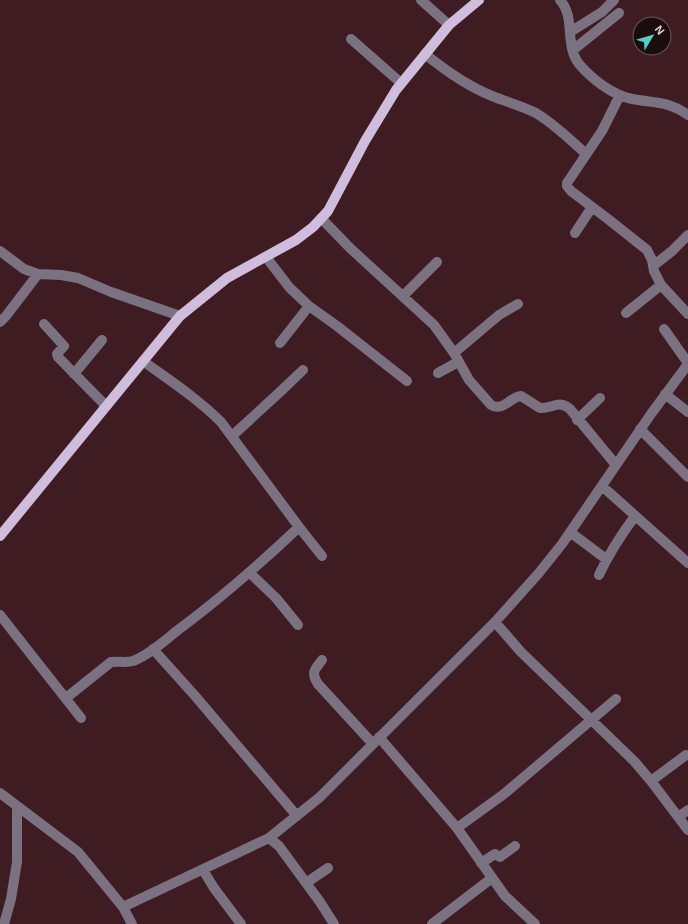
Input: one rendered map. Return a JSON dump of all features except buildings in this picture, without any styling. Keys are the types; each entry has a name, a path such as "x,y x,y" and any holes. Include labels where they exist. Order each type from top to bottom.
{"main road":[{"path":"0,536 180,316 227,278 306,234 322,219 332,204 365,140 401,83 449,25 479,0"}],"street":[{"path":"421,0 449,25"},
{"path":"560,0 566,8 575,57 584,68 609,90 620,95 632,99 668,104 688,115"},
{"path":"570,32 602,12 614,0"},
{"path":"573,50 619,13"},
{"path":"351,39 401,83"},
{"path":"425,54 452,75 470,86 536,114 570,139 586,154"},
{"path":"620,95 602,131 566,184 571,191 647,250 652,260 656,276 661,285 688,314"},
{"path":"575,233 592,208"},
{"path":"322,219 350,248 434,325 456,357 469,380 495,407 503,406 517,396 521,396 540,408 557,404 564,405 570,409 577,420 616,465"},
{"path":"653,266 672,251 688,235"},
{"path":"0,251 24,269 38,274 61,274 78,278 111,292 180,316"},
{"path":"266,257 289,287 309,306 407,381"},
{"path":"403,296 437,262"},
{"path":"0,322 38,274"},
{"path":"626,313 661,285"},
{"path":"438,373 499,315 518,304"},
{"path":"280,343 309,306"},
{"path":"44,324 63,343 64,346 57,354 58,357 106,406"},
{"path":"123,907 269,838 320,797 495,622 538,574 570,532 665,394 688,364 664,329"},
{"path":"74,374 102,340"},
{"path":"142,361 210,410 232,436 322,556"},
{"path":"232,436 303,370"},
{"path":"665,394 688,412"},
{"path":"577,420 600,398"},
{"path":"640,430 688,477"},
{"path":"602,486 688,563"},
{"path":"599,575 606,559 635,516"},
{"path":"66,698 112,662 132,661 153,649 198,616 250,573 299,527"},
{"path":"570,532 606,559"},
{"path":"250,573 276,598 298,625"},
{"path":"0,615 81,718"},
{"path":"495,622 521,652 634,761 688,830"},
{"path":"153,649 196,697 297,816"},
{"path":"322,660 314,673 314,678 318,684 376,740 457,828 505,896 535,924"},
{"path":"457,828 504,794 616,699"},
{"path":"651,781 686,755"},
{"path":"0,793 78,852 123,907 132,924"},
{"path":"4,924 11,899 17,862 17,807"},
{"path":"678,817 688,810"},
{"path":"269,838 279,846 334,924"},
{"path":"481,863 495,854 500,857 515,846"},
{"path":"306,883 328,868"},
{"path":"203,870 214,888 241,924"},
{"path":"432,924 492,878"}]}
